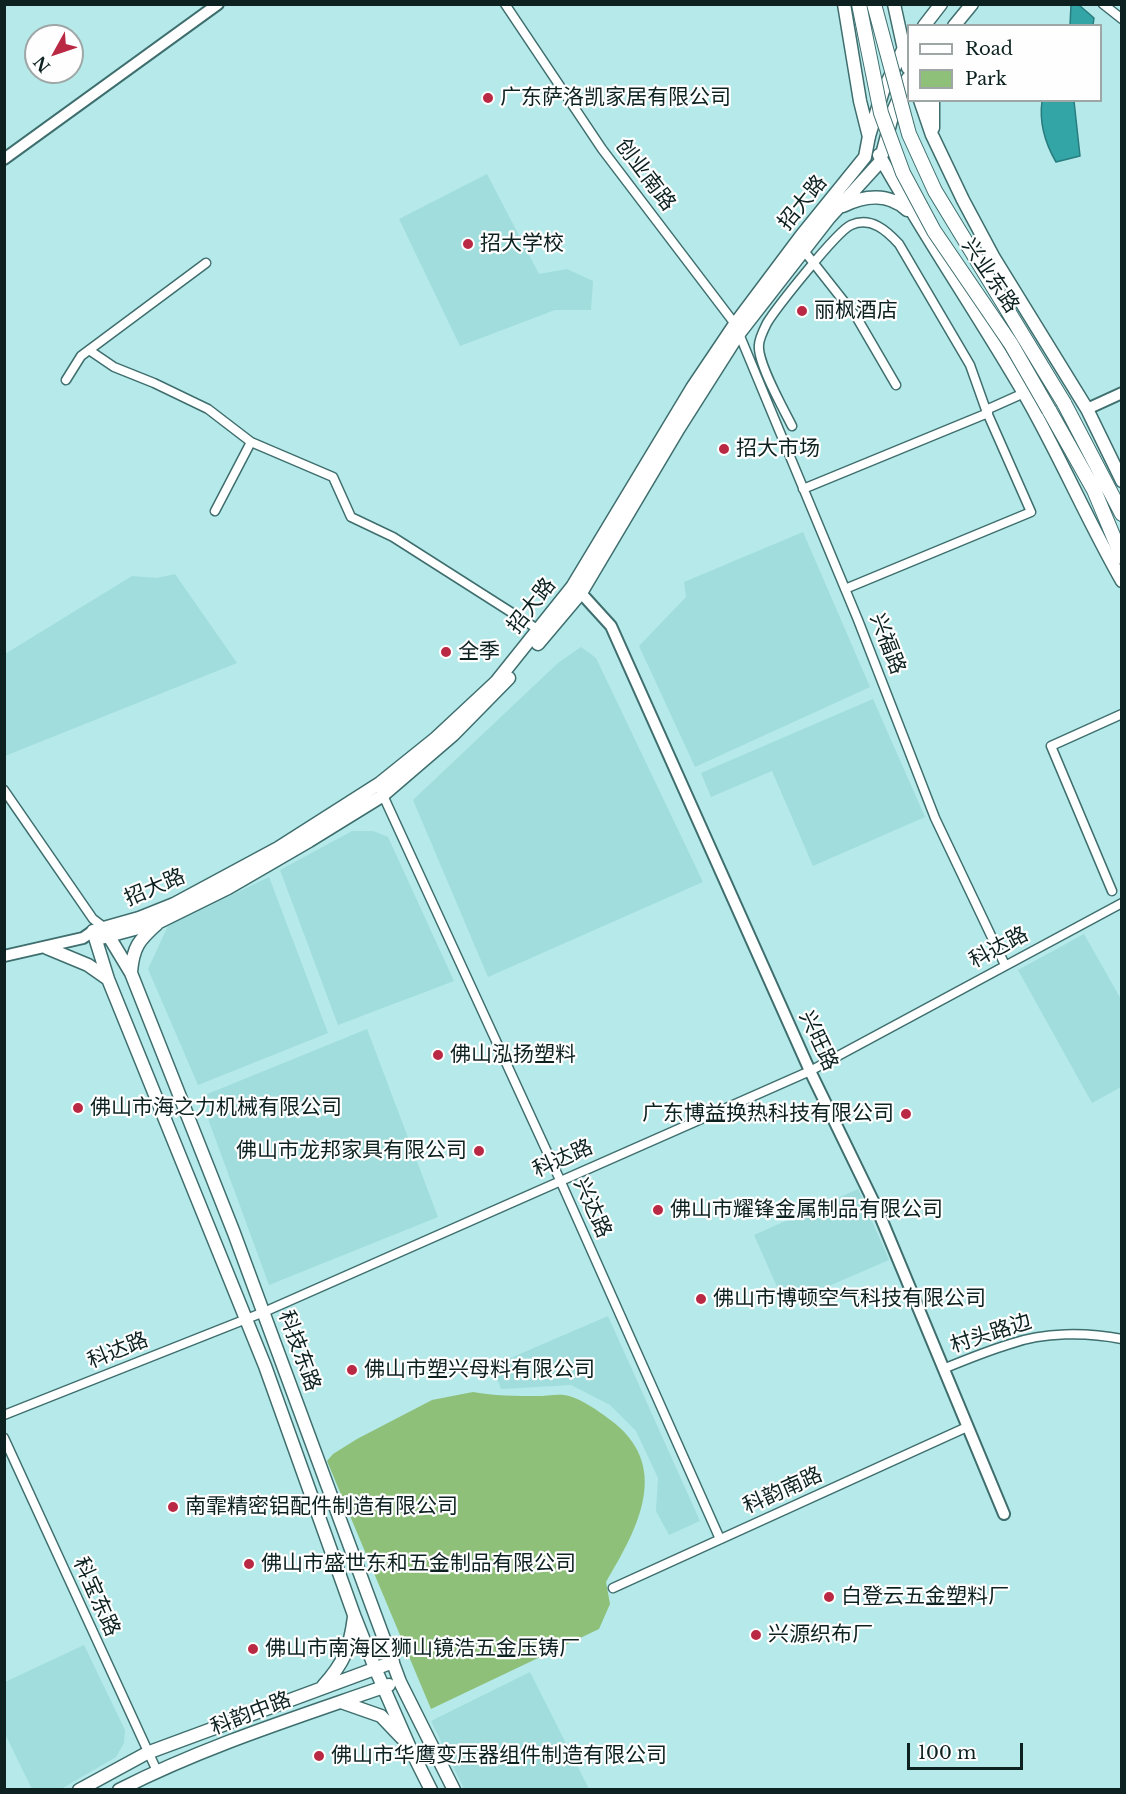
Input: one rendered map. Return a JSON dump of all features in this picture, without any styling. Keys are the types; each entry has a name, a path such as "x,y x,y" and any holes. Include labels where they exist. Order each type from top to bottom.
{"main road":[{"path":"844,4 860,101 869,136 913,216 1024,393 1122,581"},
{"name":"兴业东路","path":"859,4 881,113 903,172 934,231 1011,344 1049,410 1094,490 1122,557"},
{"path":"874,4 909,134 935,191 1064,403 1122,514"},
{"path":"894,4 906,47"},
{"path":"926,24 941,4"},
{"path":"956,24 971,6"},
{"path":"960,24 971,6"},
{"name":"招大路","path":"97,932 157,923 228,888 309,841 453,735 498,692 577,590 680,428 737,330 865,157 883,91 906,47"},
{"path":"829,218 880,162 894,109 907,82"},
{"path":"921,102 932,135 963,200 994,258 1087,409 1122,481"},
{"path":"932,135 933,102"},
{"path":"829,218 844,205 864,198 883,197 899,203 913,216"},
{"name":"招大路","path":"800,246 829,218"},
{"name":"招大路","path":"97,932 174,904 381,790 496,682 539,630 577,590"},
{"path":"131,973 132,956 139,940 157,923"},
{"path":"97,932 108,979 247,1319 354,1615 410,1748 431,1790"},
{"name":"科技东路","path":"97,932 131,973 264,1312 400,1682 454,1790"},
{"path":"47,948 88,965 108,979"},
{"path":"321,1688 345,1658 350,1643 354,1615"},
{"path":"79,1790 147,1753 393,1662"},
{"name":"科韵中路","path":"119,1790 157,1771 340,1701 400,1682"},
{"path":"340,1701 381,1716 410,1748"}],"street":[{"path":"4,159 218,4"},
{"name":"创业南路","path":"505,4 602,149 737,330"},
{"path":"1103,4 1122,19"},
{"path":"792,426 760,359 758,344 767,324 814,264 850,225 865,223 877,225 887,231 898,244 970,364 987,412 1031,512 845,589"},
{"path":"800,246 856,318 896,385"},
{"path":"66,380 81,356 206,263"},
{"name":"兴福路","path":"737,330 845,589 935,818 1005,965"},
{"path":"89,350 114,367 208,409 251,442 333,477 351,517 393,537 539,630"},
{"path":"803,489 987,412 1024,393"},
{"path":"1087,409 1122,393"},
{"path":"215,511 251,442"},
{"name":"兴旺路","path":"577,590 611,626 810,1071 878,1210 1004,1514"},
{"path":"1112,891 1051,746 1122,714"},
{"path":"4,790 97,932"},
{"name":"兴达路","path":"381,790 560,1180 720,1539"},
{"name":"科达路","path":"4,1415 264,1312 810,1071 1122,903"},
{"name":"招大路","path":"4,956 47,948 97,932"},
{"name":"村头路边","path":"943,1369 1011,1343 1046,1336 1104,1336 1122,1339"},
{"name":"科韵南路","path":"613,1588 967,1427"},
{"name":"科宝东路","path":"4,1438 157,1771"}],"shaded area":[{"path":"1071,5 1079,5 1094,18 1093,24 1070,24"},
{"path":"1042,102 1074,102 1080,156 1056,162 1044,133 1041,117"},
{"name":"招大学校","path":"487,174 539,274 567,269 593,281 591,310 555,310 460,346 399,219"},
{"path":"803,532 870,687 695,767 639,646 686,597 684,582"},
{"path":"175,574 237,663 5,756 5,654 132,576 157,578"},
{"path":"581,647 596,658 703,882 488,977 413,800 558,663"},
{"path":"873,699 925,817 813,866 772,771 711,797 701,773"},
{"path":"352,831 373,831 388,837 454,981 338,1025 280,870"},
{"path":"269,877 328,1033 198,1085 148,969 168,926"},
{"path":"1084,934 1122,1001 1121,1087 1092,1103 1018,970"},
{"path":"367,1029 438,1217 269,1285 200,1097"},
{"path":"858,1189 889,1260 785,1305 754,1235"},
{"path":"608,1316 700,1521 669,1535 656,1511 658,1478 636,1431 610,1405 571,1385 501,1389 492,1366"},
{"path":"84,1645 125,1730 124,1743 116,1757 61,1789 32,1789 5,1734 5,1682"},
{"path":"530,1672 589,1789 464,1789 431,1721"}],"green space":[{"path":"473,1392 513,1396 565,1395 590,1406 629,1437 640,1456 645,1477 644,1498 629,1540 606,1582 610,1604 599,1629 431,1709 327,1461 333,1454 357,1439 432,1400"}],"place":[{"name":"广东萨洛凯家居有限公司","path":"488,98"},
{"name":"招大学校","path":"468,244"},
{"name":"丽枫酒店","path":"802,311"},
{"name":"招大市场","path":"724,449"},
{"name":"全季","path":"446,652"},
{"name":"佛山泓扬塑料","path":"438,1055"},
{"name":"佛山市海之力机械有限公司","path":"78,1108"},
{"name":"广东博益换热科技有限公司","path":"906,1114"},
{"name":"佛山市龙邦家具有限公司","path":"479,1151"},
{"name":"佛山市耀锋金属制品有限公司","path":"658,1210"},
{"name":"佛山市博顿空气科技有限公司","path":"701,1299"},
{"name":"佛山市塑兴母料有限公司","path":"352,1370"},
{"name":"南霏精密铝配件制造有限公司","path":"173,1507"},
{"name":"佛山市盛世东和五金制品有限公司","path":"249,1564"},
{"name":"白登云五金塑料厂","path":"829,1597"},
{"name":"兴源织布厂","path":"756,1635"},
{"name":"佛山市南海区狮山镜浩五金压铸厂","path":"253,1649"},
{"name":"佛山市华鹰变压器组件制造有限公司","path":"319,1756"}]}
